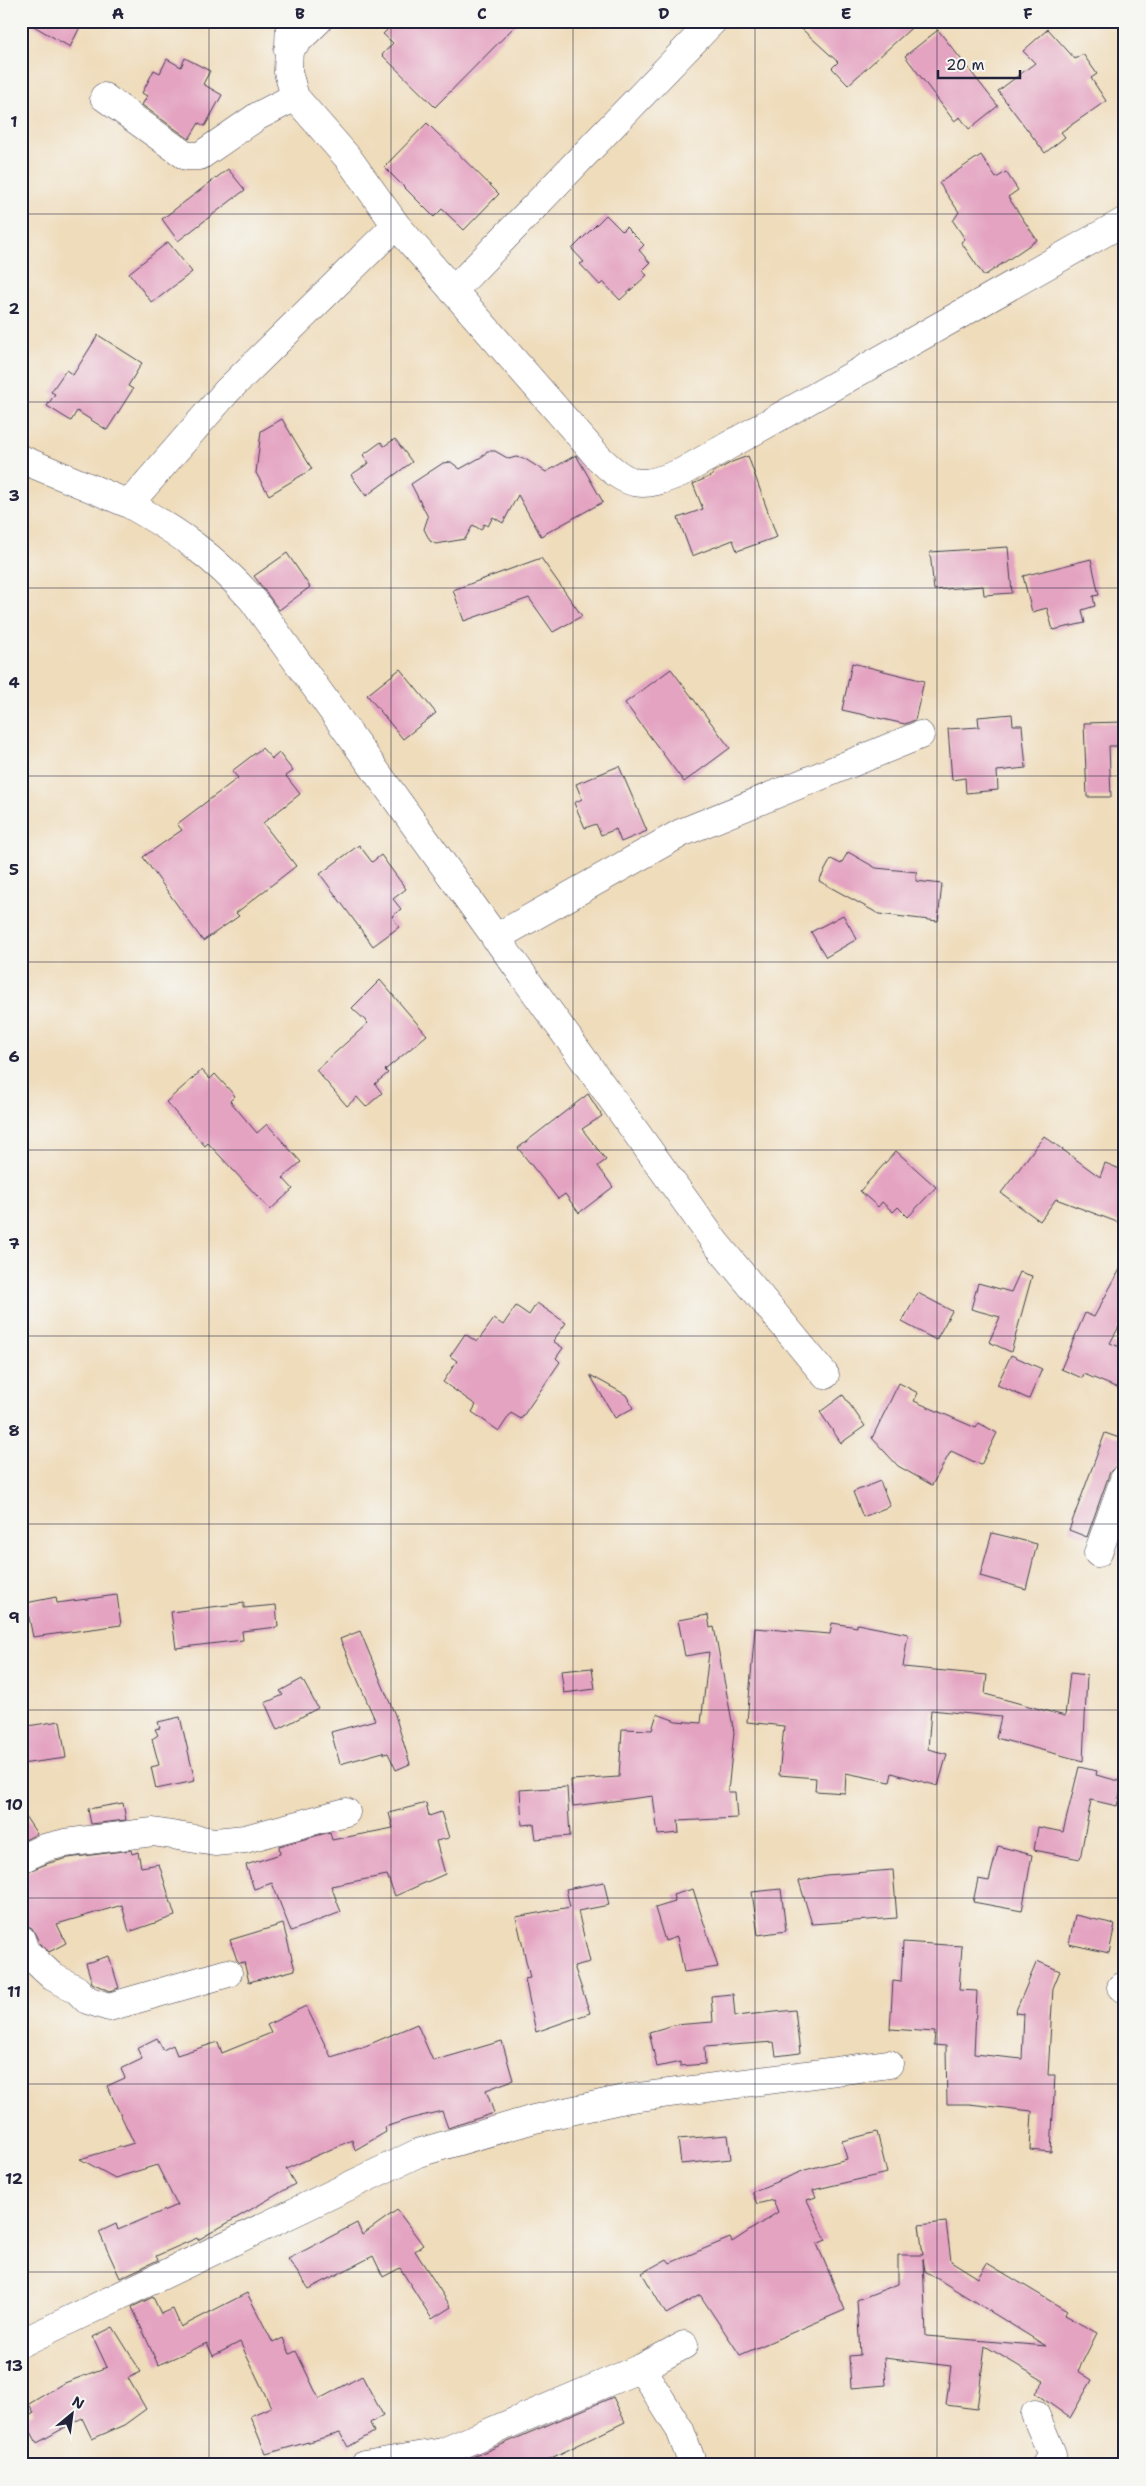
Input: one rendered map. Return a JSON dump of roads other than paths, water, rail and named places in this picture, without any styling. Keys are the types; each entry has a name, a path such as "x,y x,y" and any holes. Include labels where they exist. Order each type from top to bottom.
{"street":[{"path":"290,21 288,72 295,97 348,158 396,224 616,475 635,483 657,482 682,472 1125,221"},
{"path":"288,50 318,21"},
{"path":"454,290 713,21"},
{"path":"104,97 186,156 200,156 258,116 295,97"},
{"path":"129,504 227,391 396,224"},
{"path":"21,459 129,504 201,548 224,568 252,599 715,1242 824,1375"},
{"path":"495,938 681,833 920,735"},
{"path":"1098,1553 1125,1477"},
{"path":"21,1859 44,1848 64,1843 153,1832 215,1842 245,1839 346,1812"},
{"path":"21,1939 26,1951 53,1978 76,1990 87,2000 109,2007 228,1973"},
{"path":"21,2343 418,2153 534,2119 624,2099 889,2064"},
{"path":"364,2465 443,2452 641,2368 684,2345"},
{"path":"641,2368 680,2430 693,2465"},
{"path":"1035,2414 1052,2454 1046,2465"}]}
